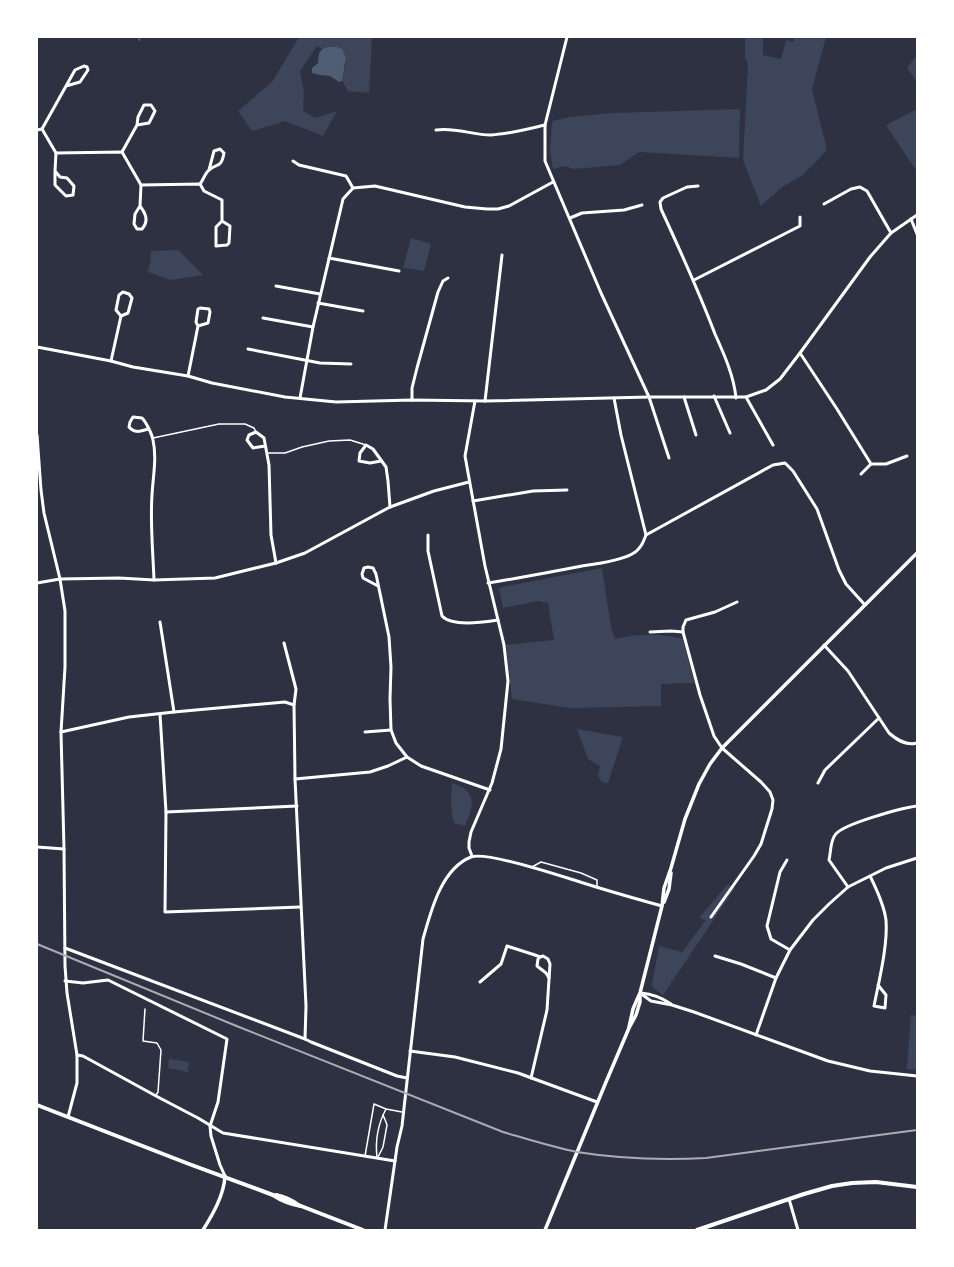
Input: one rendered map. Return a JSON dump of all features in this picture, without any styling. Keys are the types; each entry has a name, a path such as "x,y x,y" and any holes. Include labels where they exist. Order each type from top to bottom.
{"main road":[{"path":"37,1105 189,1164 274,1195 289,1198 301,1206 363,1230"},
{"path":"697,1230 832,1186 876,1182 917,1187"}],"street":[{"path":"567,37 545,125 545,161 649,397 669,458"},
{"path":"37,130 42,129 66,86 75,70 84,66 87,67 88,70 80,82 66,86"},
{"path":"122,152 137,125 138,117 144,105 151,105 155,111 149,123 137,125"},
{"path":"436,130 446,128 490,135 545,125"},
{"path":"42,129 56,153 55,171 55,186 66,196 73,195 74,186 66,178 60,177 55,171"},
{"path":"200,184 209,170 214,151 220,149 224,153 223,160 219,165 209,170"},
{"path":"56,153 122,152"},
{"path":"122,152 141,185 140,206 135,214 134,224 136,229 142,229 146,225 146,214 140,206"},
{"path":"293,161 299,165 346,176 353,188"},
{"path":"300,398 313,327 329,258 344,199 353,188 375,186 464,206 498,209 508,206 553,182"},
{"path":"141,185 200,184"},
{"path":"200,184 204,191 222,200 222,220 216,227 216,246 227,245 230,243 230,226 222,220"},
{"path":"698,186 687,187 663,198 660,202 661,209 694,280 733,381 736,398"},
{"path":"824,204 851,189 860,187 867,191 891,233"},
{"path":"570,218 582,213 624,210 642,205"},
{"path":"37,347 111,361 133,367 188,376 212,383 285,397 336,402 412,400 485,401 684,396 746,397 766,390 780,379 870,257 891,233 917,215"},
{"path":"694,280 800,226 800,217"},
{"path":"912,219 917,234"},
{"path":"485,401 502,255"},
{"path":"329,258 398,271"},
{"path":"412,400 412,388 438,292 443,281 448,278"},
{"path":"276,286 320,294"},
{"path":"123,292 129,294 132,298 128,313 121,316 116,310 119,295 123,292"},
{"path":"318,303 363,311"},
{"path":"188,376 198,326 196,322 198,309 209,309 210,312 208,323 198,326"},
{"path":"111,361 121,316"},
{"path":"263,318 313,327"},
{"path":"248,349 306,361 351,364"},
{"path":"800,353 838,409 871,464"},
{"path":"684,396 696,435"},
{"path":"714,396 730,432"},
{"path":"746,397 773,445"},
{"path":"488,583 622,558 631,555 642,545 646,535 619,427 614,398"},
{"path":"472,856 469,848 471,832 490,790 502,749 508,681 505,652 488,583 465,456 475,401"},
{"path":"148,429 136,432 129,427 130,422 133,417 142,418 153,438 155,465 151,523 154,580"},
{"path":"265,446 253,448 247,440 249,435 256,432 264,438 269,465 271,535 276,563"},
{"path":"37,435 44,513 60,579 65,611 65,667 61,732 65,981 77,1055 77,1082 68,1117"},
{"path":"381,461 370,463 360,461 360,453 366,445 373,450 386,467 390,507"},
{"path":"861,474 871,464 886,464 907,456"},
{"path":"646,535 773,465 785,463 793,471 817,508 839,570 846,584 865,605"},
{"path":"37,583 60,579 119,578 154,580 215,578 276,563 305,553 390,507 434,490 469,482"},
{"path":"473,501 533,491 567,490"},
{"path":"428,535 428,552 442,616 445,619 461,622 476,623 498,620"},
{"path":"545,1230 629,1028 636,1015 640,1002 640,993 662,906 668,889 671,868 681,831 694,795 710,764 722,748 917,553"},
{"path":"378,586 363,578 362,574 364,568 368,566 373,568 378,586 389,637 391,667 391,730 396,743 407,757 421,766 490,790"},
{"path":"712,917 761,844 772,809 773,800 770,792 761,782 722,748 714,736 700,695 683,632 683,627 686,620 715,612 737,602"},
{"path":"160,622 174,712"},
{"path":"650,632 683,632"},
{"path":"284,643 296,689 294,705 295,779 300,907 306,1006 305,1039"},
{"path":"824,645 848,671 889,733 897,740 905,743 916,743 917,747"},
{"path":"61,732 129,717 285,702 294,705"},
{"path":"160,714 166,812 164,912 300,907"},
{"path":"818,782 825,770 879,718"},
{"path":"365,732 391,730"},
{"path":"295,779 370,772 388,766 407,757"},
{"path":"166,812 297,806"},
{"path":"848,888 830,860 832,841 835,834 843,829 880,815 917,806"},
{"path":"37,847 64,849"},
{"path":"385,1230 395,1161 402,1126 423,939 439,890 450,872 460,863 472,856 484,856 530,867 662,906"},
{"path":"756,1035 776,978 790,950 813,920 848,888 892,866 917,858"},
{"path":"787,860 780,872 767,926 771,940 790,950"},
{"path":"870,876 877,889 886,919 886,939 874,1006 885,1008 886,995 878,985"},
{"path":"480,982 501,964 507,946 540,957 543,956 548,959 550,964 547,1010 531,1078"},
{"path":"65,948 305,1039 397,1076 407,1078"},
{"path":"715,956 741,964 776,978"},
{"path":"540,957 537,966 546,973 549,978"},
{"path":"65,981 83,983 108,980 227,1039 218,1102 210,1126 211,1136 225,1176 225,1184 216,1207 204,1230"},
{"path":"640,993 651,1001 672,1005 828,1061 870,1071 917,1076"},
{"path":"640,993 650,994 672,1005"},
{"path":"410,1051 456,1057 518,1073 598,1102"},
{"path":"77,1055 83,1056 223,1133 395,1161"},
{"path":"789,1199 798,1230"}],"lane":[{"path":"153,438 219,424 245,424 254,428 256,432"},
{"path":"267,453 285,453 302,447 329,441 350,440 366,445"},
{"path":"530,867 541,862 581,873 597,880 598,887"},
{"path":"145,1009 143,1041 157,1043 160,1050 158,1092 156,1096"},
{"path":"366,1156 374,1104 386,1109 403,1112"},
{"path":"377,1158 376,1146 380,1120 386,1109"},
{"path":"377,1158 383,1147 387,1125 383,1115"}],"shaded area":[{"path":"299,37 372,37 369,93 348,91 342,81 346,63 333,48 322,49 317,46 300,71 304,92 303,111 316,118 337,111 323,136 285,121 252,131 238,111 272,82"},
{"path":"745,37 763,37 763,55 781,59 786,40 793,42 795,37 826,37 812,89 827,150 803,175 782,187 761,206 743,160 748,64 745,58"},
{"path":"328,47 337,47 342,49 346,58 342,81 339,82 330,76 312,73 312,68 318,63 320,53"},
{"path":"917,55 917,82 907,68"},
{"path":"740,109 739,158 639,152 620,165 574,169 565,166 553,169 550,151 552,121 570,117 612,113"},
{"path":"917,109 917,172 886,125"},
{"path":"411,238 431,244 424,271 403,268"},
{"path":"178,250 203,275 171,280 148,272 151,251"},
{"path":"602,568 611,627 615,639 649,635 683,639 694,683 661,684 661,706 570,708 512,699 506,645 554,640 548,603 538,601 503,608 499,589 502,587"},
{"path":"577,729 623,737 608,783 602,782 598,776 600,766 588,759"},
{"path":"452,783 464,788 471,797 472,807 465,826 454,823 451,808"},
{"path":"728,884 735,888 663,995 653,988 652,984 659,946 682,952 706,920 699,918"},
{"path":"911,1015 917,1016 917,1070 907,1069"},
{"path":"169,1059 189,1062 188,1072 168,1068"}],"railway":[{"path":"37,944 239,1027 503,1132 577,1152 642,1158 706,1158 917,1130"}]}
